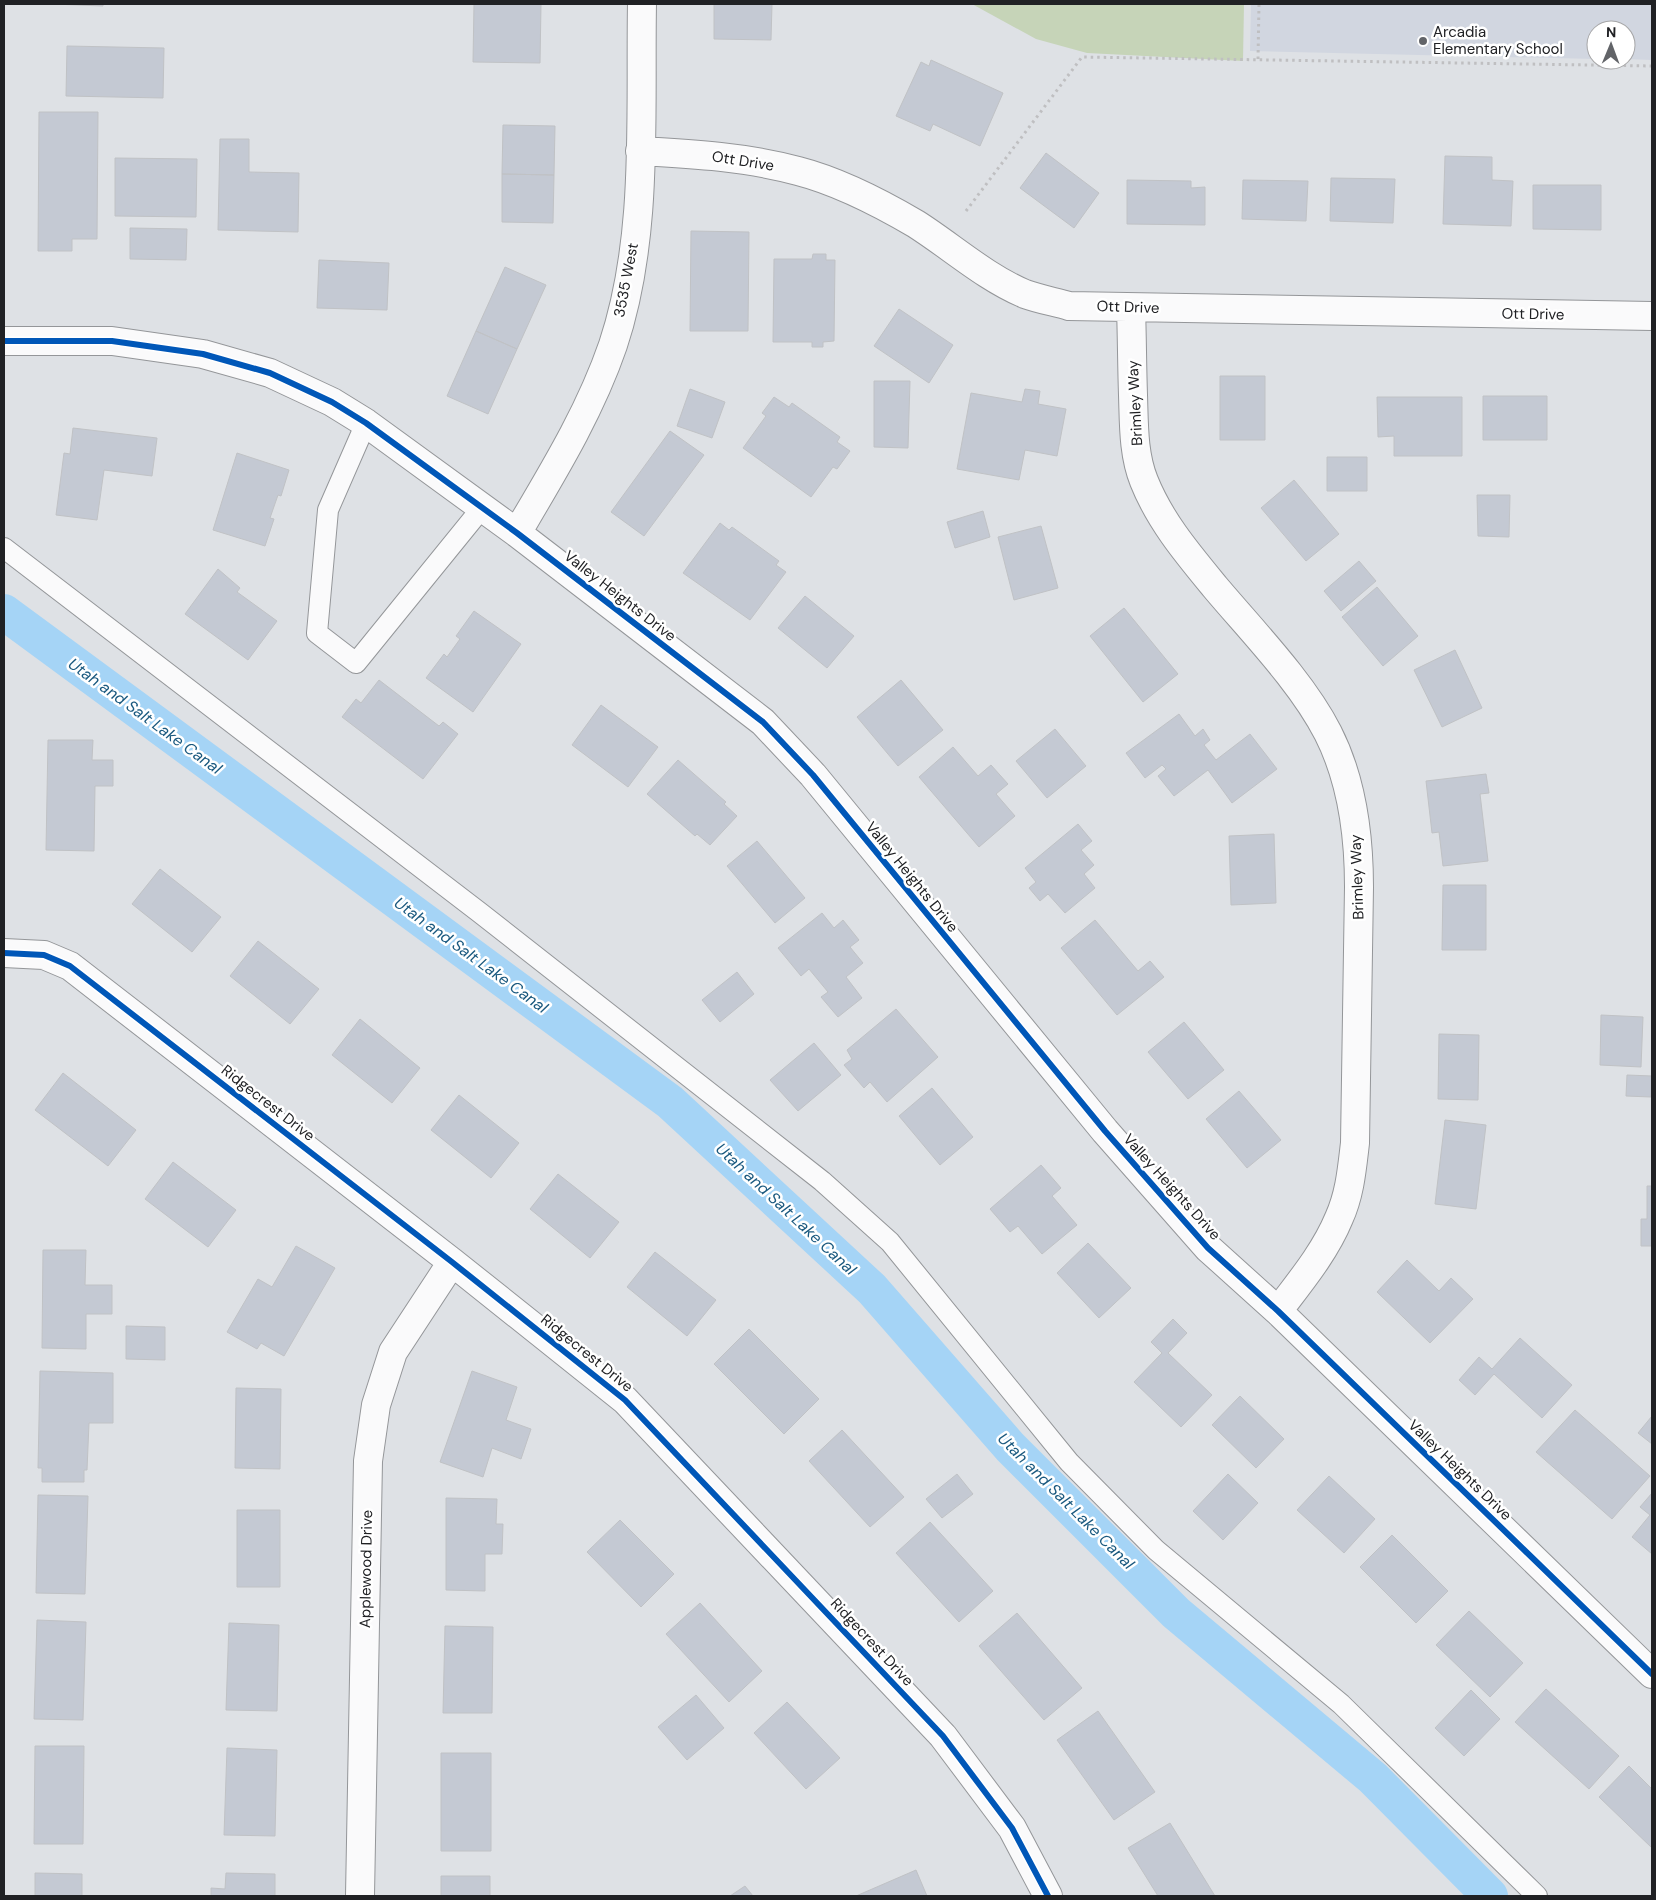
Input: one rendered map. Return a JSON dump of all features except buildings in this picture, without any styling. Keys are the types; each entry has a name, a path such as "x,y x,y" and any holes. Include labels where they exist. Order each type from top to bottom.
{"street":[{"name":"3535 West","path":"517,533 570,444 592,396 613,344 632,266 638,203 640,151 642,4"},
{"name":"Ott Drive","path":"640,151 690,153 745,160 799,171 860,195 915,224 989,274 1026,294 1069,306 1652,316"},
{"name":"Brimley Way","path":"1131,308 1134,437 1143,479 1160,516 1300,690 1328,733 1342,768 1354,816 1359,848 1355,1143 1351,1182 1340,1218 1319,1255 1278,1311"},
{"name":"Valley Heights Drive","path":"4,341 112,341 203,354 270,373 332,402 366,423 481,509 517,533 763,722 813,775 1155,1190 1208,1248 1278,1311 1652,1674"},
{"name":"Ridgecrest Drive","path":"4,953 44,956 70,966 452,1262 626,1400 943,1736 1012,1828 1048,1896"},
{"name":"Applewood Drive","path":"360,1896 368,1461 375,1414 393,1352 452,1262"}],"lane":[{"path":"366,423 328,510 317,634 356,663 481,509"},
{"path":"4,548 479,912 822,1181 890,1242 1069,1462 1156,1550 1341,1704 1537,1896"}],"path":[{"path":"1258,4 1258,59"},
{"path":"966,211 1082,57 1652,66"}],"shaded area":[{"name":"Arcadia Elementary School","path":"1251,4 1652,4 1652,60 1636,59 1636,20 1586,20 1586,59 1250,51"}],"green space":[{"path":"972,4 1244,4 1243,61 1087,53 1036,39"}],"waterway":[{"name":"Utah and Salt Lake Canal","path":"4,612 670,1102 872,1289 1010,1447 1176,1613 1373,1778 1490,1896"}],"cycle path":[{"path":"4,341 112,341 203,354 270,373 332,402 366,423 517,533 763,722 813,775 1105,1131 1208,1248 1278,1311 1652,1674"},
{"path":"4,953 44,955 70,966 452,1262 625,1400 943,1736 1012,1828 1048,1896"}],"place":[{"name":"Arcadia Elementary School","path":"1423,41"}]}
